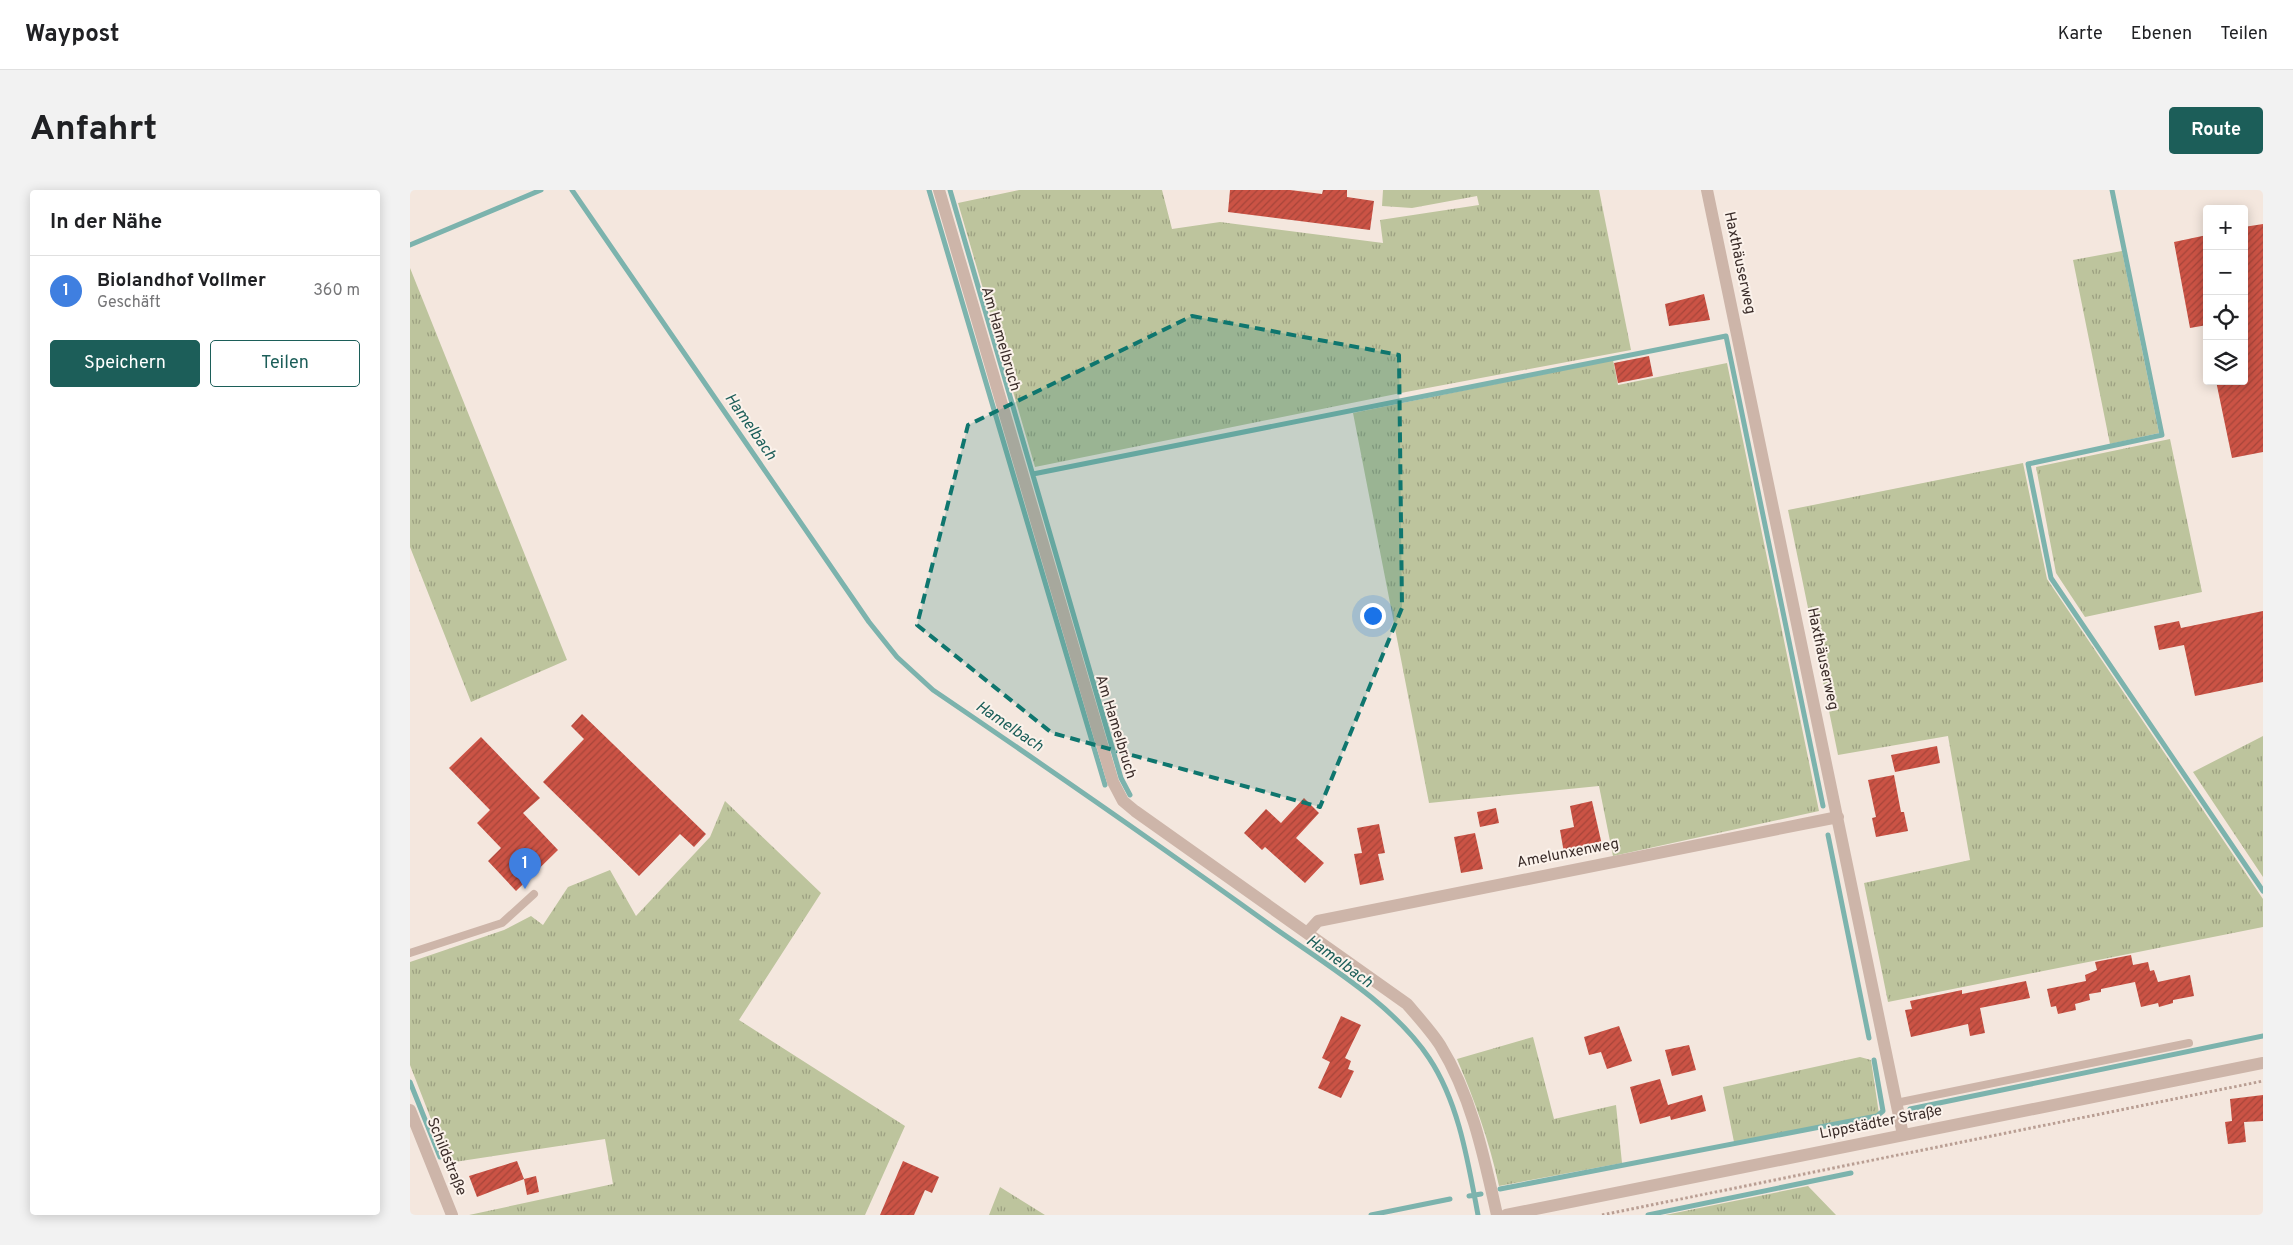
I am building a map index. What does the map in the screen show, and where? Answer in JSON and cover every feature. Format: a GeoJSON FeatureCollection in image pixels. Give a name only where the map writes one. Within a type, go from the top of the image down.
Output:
{"type":"FeatureCollection","features":[{"type":"Feature","properties":{"kind":"street","name":"Am Hamelbruch"},"geometry":{"type":"LineString","coordinates":[[939,190],[1112,782],[1123,801],[1135,811],[1407,1004],[1440,1044],[1470,1107],[1482,1147],[1497,1215]]}},
{"type":"Feature","properties":{"kind":"street","name":"Haxthäuserweg"},"geometry":{"type":"LineString","coordinates":[[1707,190],[1903,1135]]}},
{"type":"Feature","properties":{"kind":"street","name":"Amelunxenweg"},"geometry":{"type":"LineString","coordinates":[[1308,932],[1318,921],[1838,817]]}},
{"type":"Feature","properties":{"kind":"street","name":"Lippstädter Straße"},"geometry":{"type":"LineString","coordinates":[[1506,1215],[2263,1063]]}},
{"type":"Feature","properties":{"kind":"street","name":"Schildstraße"},"geometry":{"type":"LineString","coordinates":[[410,1110],[452,1215]]}},
{"type":"Feature","properties":{"kind":"lane"},"geometry":{"type":"LineString","coordinates":[[410,953],[502,923],[534,894]]}},
{"type":"Feature","properties":{"kind":"lane"},"geometry":{"type":"LineString","coordinates":[[1896,1103],[2190,1043]]}},
{"type":"Feature","properties":{"kind":"path"},"geometry":{"type":"LineString","coordinates":[[1602,1215],[2263,1081]]}},
{"type":"Feature","properties":{"kind":"highlighted area"},"geometry":{"type":"Polygon","coordinates":[[[1192,316],[1399,355],[1402,608],[1320,807],[1052,733],[917,625],[968,425],[1192,316]]]}},
{"type":"Feature","properties":{"kind":"green space"},"geometry":{"type":"Polygon","coordinates":[[[1019,190],[1162,190],[1172,229],[1220,222],[1383,243],[1380,220],[1479,205],[1477,196],[1412,208],[1382,206],[1383,190],[1599,190],[1631,350],[1406,392],[1035,467],[958,203],[1019,190]]]}},
{"type":"Feature","properties":{"kind":"green space"},"geometry":{"type":"Polygon","coordinates":[[[2122,251],[2159,433],[2110,444],[2073,260],[2122,251]]]}},
{"type":"Feature","properties":{"kind":"green space"},"geometry":{"type":"Polygon","coordinates":[[[410,268],[567,660],[471,702],[410,547],[410,268]]]}},
{"type":"Feature","properties":{"kind":"green space"},"geometry":{"type":"Polygon","coordinates":[[[1613,360],[1618,385],[1727,363],[1819,811],[1613,856],[1599,786],[1429,803],[1353,413],[1613,360]]]}},
{"type":"Feature","properties":{"kind":"green space"},"geometry":{"type":"Polygon","coordinates":[[[2170,439],[2202,592],[2085,617],[2056,573],[2036,467],[2170,439]]]}},
{"type":"Feature","properties":{"kind":"green space"},"geometry":{"type":"Polygon","coordinates":[[[2023,463],[2047,579],[2263,899],[2263,927],[1888,1002],[1864,883],[1970,860],[1948,736],[1838,755],[1788,510],[2023,463]]]}},
{"type":"Feature","properties":{"kind":"green space"},"geometry":{"type":"Polygon","coordinates":[[[2263,736],[2263,877],[2193,772],[2263,736]]]}},
{"type":"Feature","properties":{"kind":"green space"},"geometry":{"type":"Polygon","coordinates":[[[725,801],[821,893],[739,1020],[905,1126],[865,1215],[469,1215],[613,1184],[605,1139],[448,1163],[410,1065],[410,962],[504,930],[531,916],[543,925],[568,887],[610,870],[636,916],[710,837],[725,801]]]}},
{"type":"Feature","properties":{"kind":"green space"},"geometry":{"type":"Polygon","coordinates":[[[1533,1037],[1554,1119],[1616,1105],[1622,1163],[1499,1186],[1481,1121],[1457,1059],[1533,1037]]]}},
{"type":"Feature","properties":{"kind":"green space"},"geometry":{"type":"Polygon","coordinates":[[[1860,1057],[1871,1060],[1879,1114],[1734,1142],[1723,1087],[1860,1057]]]}},
{"type":"Feature","properties":{"kind":"green space"},"geometry":{"type":"Polygon","coordinates":[[[1808,1186],[1836,1215],[1665,1215],[1808,1186]]]}},
{"type":"Feature","properties":{"kind":"green space"},"geometry":{"type":"Polygon","coordinates":[[[1000,1187],[1045,1215],[989,1215],[1000,1187]]]}},
{"type":"Feature","properties":{"kind":"building"},"geometry":{"type":"Polygon","coordinates":[[[1230,190],[1290,190],[1322,194],[1323,190],[1347,190],[1347,197],[1374,201],[1370,230],[1228,212],[1230,190]]]}},
{"type":"Feature","properties":{"kind":"building"},"geometry":{"type":"Polygon","coordinates":[[[2263,224],[2263,452],[2232,458],[2217,385],[2248,385],[2248,226],[2263,224]]]}},
{"type":"Feature","properties":{"kind":"building"},"geometry":{"type":"Polygon","coordinates":[[[2203,236],[2203,326],[2190,328],[2174,242],[2203,236]]]}},
{"type":"Feature","properties":{"kind":"building"},"geometry":{"type":"Polygon","coordinates":[[[1704,294],[1710,320],[1669,326],[1665,304],[1704,294]]]}},
{"type":"Feature","properties":{"kind":"building"},"geometry":{"type":"Polygon","coordinates":[[[1649,356],[1653,376],[1618,383],[1614,363],[1649,356]]]}},
{"type":"Feature","properties":{"kind":"building"},"geometry":{"type":"Polygon","coordinates":[[[2263,611],[2263,682],[2195,696],[2184,645],[2159,650],[2154,626],[2179,621],[2181,628],[2263,611]]]}},
{"type":"Feature","properties":{"kind":"building"},"geometry":{"type":"Polygon","coordinates":[[[582,714],[706,834],[694,847],[680,834],[639,876],[543,782],[584,739],[571,726],[582,714]]]}},
{"type":"Feature","properties":{"kind":"building"},"geometry":{"type":"Polygon","coordinates":[[[481,737],[540,798],[523,813],[558,850],[516,891],[488,861],[501,848],[477,823],[490,810],[449,768],[481,737]]]}},
{"type":"Feature","properties":{"kind":"building"},"geometry":{"type":"Polygon","coordinates":[[[1937,746],[1940,763],[1895,772],[1891,755],[1937,746]]]}},
{"type":"Feature","properties":{"kind":"building"},"geometry":{"type":"Polygon","coordinates":[[[1894,775],[1901,812],[1904,812],[1908,831],[1876,837],[1872,818],[1876,817],[1868,780],[1894,775]]]}},
{"type":"Feature","properties":{"kind":"building"},"geometry":{"type":"Polygon","coordinates":[[[1304,798],[1319,813],[1296,838],[1324,863],[1305,883],[1265,847],[1262,850],[1244,833],[1266,809],[1281,823],[1304,798]]]}},
{"type":"Feature","properties":{"kind":"building"},"geometry":{"type":"Polygon","coordinates":[[[1592,801],[1602,845],[1564,853],[1560,830],[1574,827],[1570,806],[1592,801]]]}},
{"type":"Feature","properties":{"kind":"building"},"geometry":{"type":"Polygon","coordinates":[[[1496,808],[1499,823],[1480,827],[1477,812],[1496,808]]]}},
{"type":"Feature","properties":{"kind":"building"},"geometry":{"type":"Polygon","coordinates":[[[1379,824],[1385,853],[1378,854],[1384,880],[1360,885],[1354,854],[1362,853],[1357,828],[1379,824]]]}},
{"type":"Feature","properties":{"kind":"building"},"geometry":{"type":"Polygon","coordinates":[[[1475,833],[1483,869],[1461,873],[1454,837],[1475,833]]]}},
{"type":"Feature","properties":{"kind":"building"},"geometry":{"type":"Polygon","coordinates":[[[2131,955],[2133,965],[2148,962],[2150,971],[2154,970],[2158,982],[2190,975],[2194,996],[2173,1000],[2173,1003],[2159,1007],[2158,1003],[2141,1007],[2135,982],[2101,989],[2101,992],[2089,994],[2090,1000],[2075,1004],[2076,1010],[2058,1014],[2056,1006],[2051,1007],[2047,989],[2086,981],[2085,975],[2097,970],[2095,962],[2131,955]]]}},
{"type":"Feature","properties":{"kind":"building"},"geometry":{"type":"Polygon","coordinates":[[[2026,981],[2030,998],[1980,1008],[1985,1033],[1970,1036],[1968,1024],[1911,1037],[1905,1010],[1912,1009],[1910,1001],[1962,990],[1962,994],[2026,981]]]}},
{"type":"Feature","properties":{"kind":"building"},"geometry":{"type":"Polygon","coordinates":[[[1341,1016],[1361,1025],[1345,1058],[1351,1061],[1348,1069],[1354,1071],[1341,1098],[1318,1088],[1330,1062],[1322,1058],[1341,1016]]]}},
{"type":"Feature","properties":{"kind":"building"},"geometry":{"type":"Polygon","coordinates":[[[1619,1026],[1632,1061],[1607,1069],[1601,1052],[1589,1055],[1584,1037],[1619,1026]]]}},
{"type":"Feature","properties":{"kind":"building"},"geometry":{"type":"Polygon","coordinates":[[[1689,1045],[1696,1070],[1672,1076],[1665,1050],[1689,1045]]]}},
{"type":"Feature","properties":{"kind":"building"},"geometry":{"type":"Polygon","coordinates":[[[1660,1079],[1668,1105],[1702,1095],[1706,1111],[1671,1120],[1670,1116],[1640,1124],[1630,1087],[1660,1079]]]}},
{"type":"Feature","properties":{"kind":"building"},"geometry":{"type":"Polygon","coordinates":[[[2263,1095],[2263,1121],[2244,1122],[2246,1142],[2228,1144],[2225,1122],[2232,1121],[2230,1099],[2263,1095]]]}},
{"type":"Feature","properties":{"kind":"building"},"geometry":{"type":"Polygon","coordinates":[[[517,1161],[524,1179],[477,1197],[469,1176],[517,1161]]]}},
{"type":"Feature","properties":{"kind":"building"},"geometry":{"type":"Polygon","coordinates":[[[903,1161],[939,1177],[932,1193],[925,1190],[914,1215],[880,1215],[903,1161]]]}},
{"type":"Feature","properties":{"kind":"building"},"geometry":{"type":"Polygon","coordinates":[[[536,1176],[539,1192],[527,1195],[524,1179],[536,1176]]]}},
{"type":"Feature","properties":{"kind":"waterway"},"geometry":{"type":"LineString","coordinates":[[410,245],[541,190]]}},
{"type":"Feature","properties":{"kind":"waterway","name":"Hamelbach"},"geometry":{"type":"LineString","coordinates":[[572,190],[869,622],[897,657],[933,690],[1332,967],[1396,1019],[1414,1038],[1439,1075],[1455,1113],[1466,1154],[1478,1215]]}},
{"type":"Feature","properties":{"kind":"waterway"},"geometry":{"type":"LineString","coordinates":[[929,190],[1105,785]]}},
{"type":"Feature","properties":{"kind":"waterway"},"geometry":{"type":"LineString","coordinates":[[950,190],[1121,778],[1130,795]]}},
{"type":"Feature","properties":{"kind":"waterway"},"geometry":{"type":"LineString","coordinates":[[2112,190],[2162,435],[2028,464],[2051,578],[2263,891]]}},
{"type":"Feature","properties":{"kind":"waterway"},"geometry":{"type":"LineString","coordinates":[[1033,474],[1726,336],[1823,806]]}},
{"type":"Feature","properties":{"kind":"waterway"},"geometry":{"type":"LineString","coordinates":[[1828,835],[1869,1038]]}},
{"type":"Feature","properties":{"kind":"waterway"},"geometry":{"type":"LineString","coordinates":[[1910,1109],[2263,1036]]}},
{"type":"Feature","properties":{"kind":"waterway"},"geometry":{"type":"LineString","coordinates":[[1500,1189],[1877,1116],[1883,1111],[1874,1060]]}},
{"type":"Feature","properties":{"kind":"waterway"},"geometry":{"type":"LineString","coordinates":[[410,1082],[440,1157]]}},
{"type":"Feature","properties":{"kind":"waterway"},"geometry":{"type":"LineString","coordinates":[[1648,1215],[1851,1173]]}},
{"type":"Feature","properties":{"kind":"waterway","name":"Hamelbach"},"geometry":{"type":"LineString","coordinates":[[1469,1196],[1481,1194]]}},
{"type":"Feature","properties":{"kind":"waterway"},"geometry":{"type":"LineString","coordinates":[[1371,1215],[1450,1199]]}},
{"type":"Feature","properties":{"kind":"place","name":"Biolandhof Vollmer"},"geometry":{"type":"Point","coordinates":[525,889]}}]}
